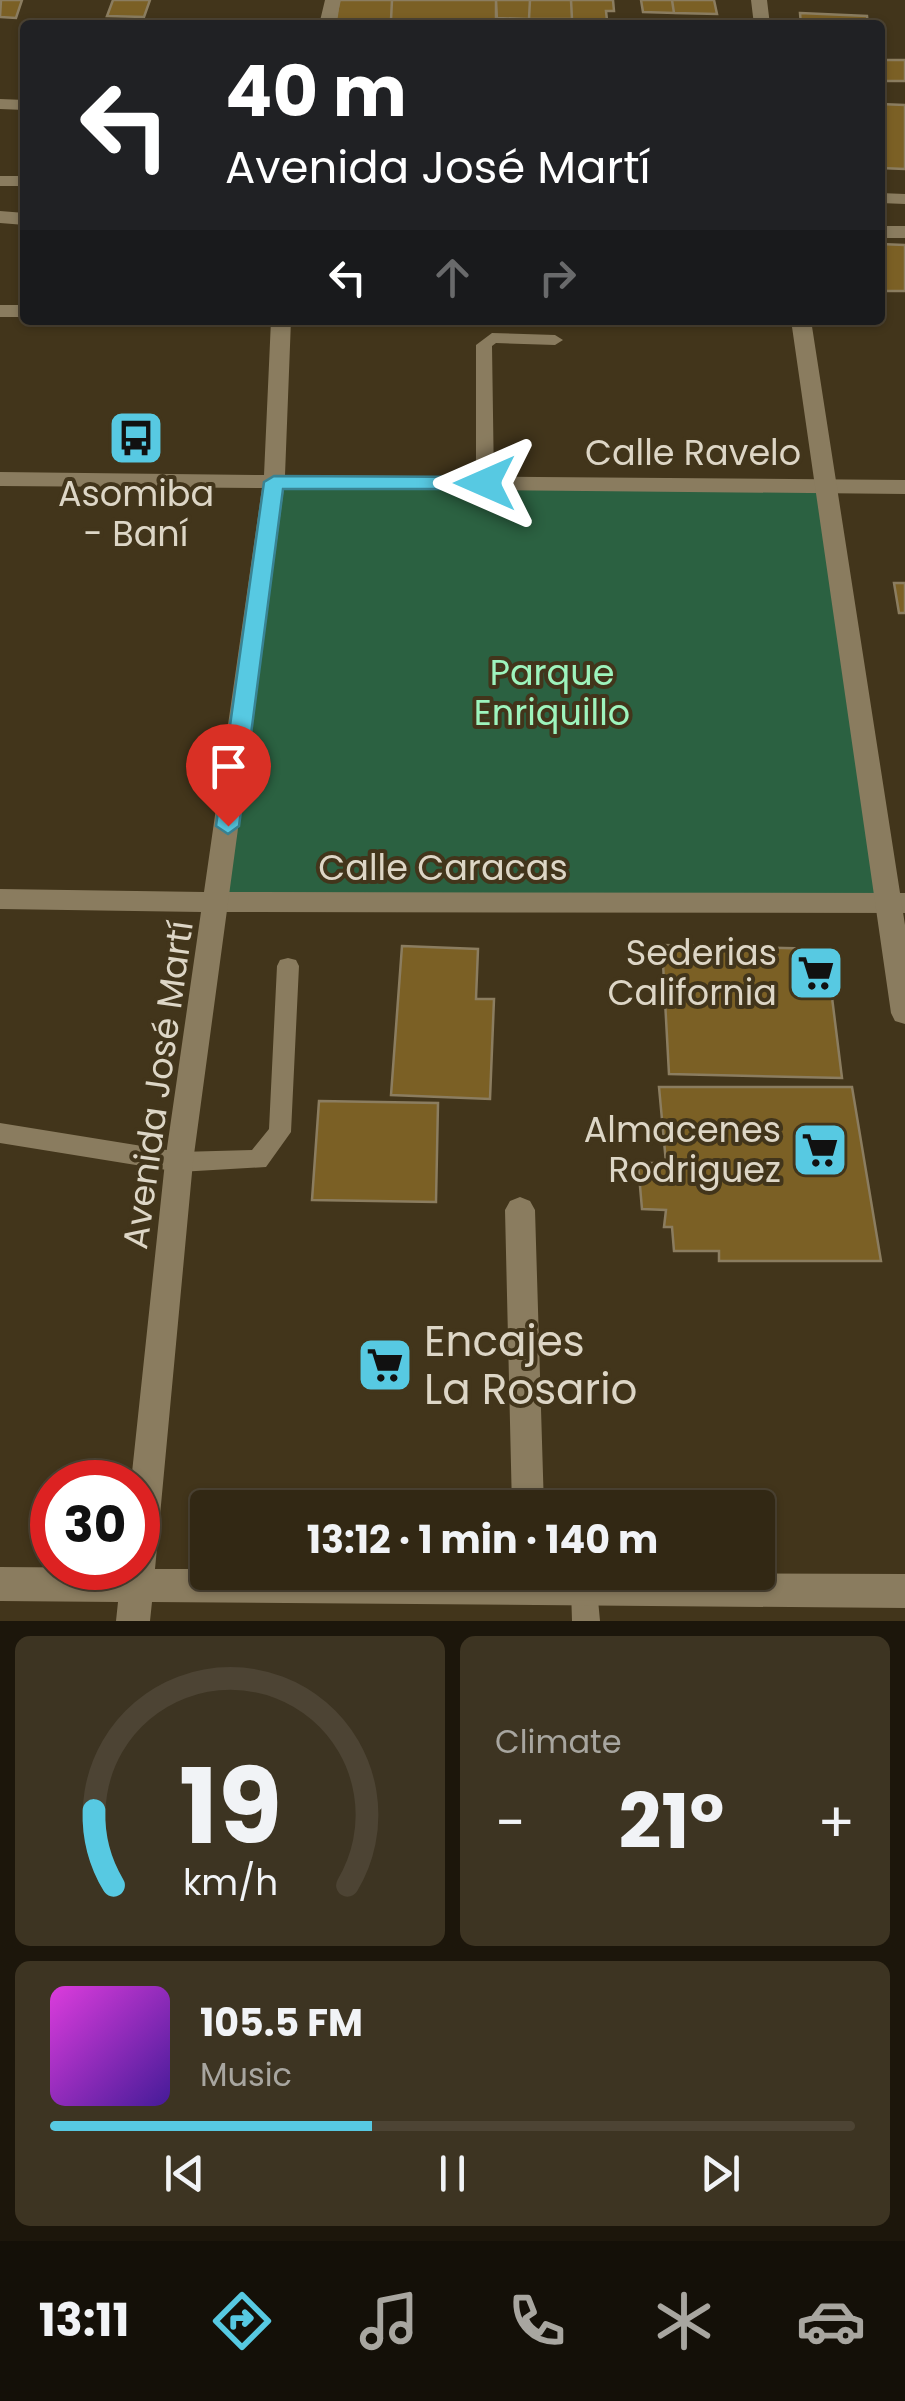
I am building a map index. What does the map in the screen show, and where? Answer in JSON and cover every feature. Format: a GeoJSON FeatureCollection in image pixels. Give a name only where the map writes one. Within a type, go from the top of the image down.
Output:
{"type":"FeatureCollection","features":[{"type":"Feature","properties":{"kind":"street","name":"Avenida José Martí"},"geometry":{"type":"LineString","coordinates":[[150,1460],[179,1162],[274,482],[281,325]]}},
{"type":"Feature","properties":{"kind":"street"},"geometry":{"type":"LineString","coordinates":[[802,325],[824,486],[895,903],[905,1013]]}},
{"type":"Feature","properties":{"kind":"street","name":"Calle Ravelo"},"geometry":{"type":"LineString","coordinates":[[0,479],[905,488]]}},
{"type":"Feature","properties":{"kind":"street","name":"Calle Caracas"},"geometry":{"type":"LineString","coordinates":[[0,899],[895,903]]}},
{"type":"Feature","properties":{"kind":"street"},"geometry":{"type":"LineString","coordinates":[[520,1210],[528,1490]]}},
{"type":"Feature","properties":{"kind":"street"},"geometry":{"type":"LineString","coordinates":[[0,1584],[30,1584]]}},
{"type":"Feature","properties":{"kind":"street"},"geometry":{"type":"LineString","coordinates":[[160,1586],[190,1585]]}},
{"type":"Feature","properties":{"kind":"street","name":"Avenida José Martí"},"geometry":{"type":"LineString","coordinates":[[133,1621],[137,1590]]}},
{"type":"Feature","properties":{"kind":"street"},"geometry":{"type":"LineString","coordinates":[[552,1590],[585,1605],[905,1591]]}},
{"type":"Feature","properties":{"kind":"lane"},"geometry":{"type":"LineString","coordinates":[[485,483],[484,346],[492,338],[555,340]]}},
{"type":"Feature","properties":{"kind":"lane"},"geometry":{"type":"LineString","coordinates":[[0,1133],[179,1162],[258,1160],[280,1132],[288,966]]}},
{"type":"Feature","properties":{"kind":"green space","name":"Parque Enriquillo"},"geometry":{"type":"Polygon","coordinates":[[[274,482],[823,486],[886,903],[218,902],[274,482]]]}},
{"type":"Feature","properties":{"kind":"building"},"geometry":{"type":"Polygon","coordinates":[[[1,0],[22,0],[16,18],[0,17],[1,0]]]}},
{"type":"Feature","properties":{"kind":"building"},"geometry":{"type":"Polygon","coordinates":[[[113,0],[150,0],[144,17],[107,16],[113,0]]]}},
{"type":"Feature","properties":{"kind":"building"},"geometry":{"type":"Polygon","coordinates":[[[339,0],[392,0],[391,20],[336,20],[339,0]]]}},
{"type":"Feature","properties":{"kind":"building"},"geometry":{"type":"Polygon","coordinates":[[[392,0],[496,0],[497,20],[391,20],[392,0]]]}},
{"type":"Feature","properties":{"kind":"building"},"geometry":{"type":"Polygon","coordinates":[[[496,0],[530,0],[529,19],[496,18],[496,0]]]}},
{"type":"Feature","properties":{"kind":"building"},"geometry":{"type":"Polygon","coordinates":[[[530,0],[571,0],[572,19],[529,19],[530,0]]]}},
{"type":"Feature","properties":{"kind":"building"},"geometry":{"type":"Polygon","coordinates":[[[571,0],[613,0],[614,11],[606,11],[607,20],[572,19],[571,0]]]}},
{"type":"Feature","properties":{"kind":"building"},"geometry":{"type":"Polygon","coordinates":[[[641,0],[672,0],[674,13],[643,12],[641,0]]]}},
{"type":"Feature","properties":{"kind":"building"},"geometry":{"type":"Polygon","coordinates":[[[672,0],[714,0],[717,14],[674,13],[672,0]]]}},
{"type":"Feature","properties":{"kind":"building"},"geometry":{"type":"Polygon","coordinates":[[[800,13],[867,16],[867,20],[801,20],[800,13]]]}},
{"type":"Feature","properties":{"kind":"building"},"geometry":{"type":"Polygon","coordinates":[[[885,60],[905,60],[905,81],[885,81],[885,60]]]}},
{"type":"Feature","properties":{"kind":"building"},"geometry":{"type":"Polygon","coordinates":[[[885,104],[905,105],[905,169],[885,168],[885,104]]]}},
{"type":"Feature","properties":{"kind":"building"},"geometry":{"type":"Polygon","coordinates":[[[885,244],[905,245],[905,291],[885,291],[885,244]]]}},
{"type":"Feature","properties":{"kind":"building"},"geometry":{"type":"Polygon","coordinates":[[[894,583],[905,583],[905,613],[899,613],[894,583]]]}},
{"type":"Feature","properties":{"kind":"building"},"geometry":{"type":"Polygon","coordinates":[[[662,945],[826,949],[842,1078],[669,1074],[662,945]]]}},
{"type":"Feature","properties":{"kind":"building"},"geometry":{"type":"Polygon","coordinates":[[[402,946],[478,949],[476,999],[494,999],[490,1099],[391,1095],[402,946]]]}},
{"type":"Feature","properties":{"kind":"building"},"geometry":{"type":"Polygon","coordinates":[[[659,1087],[852,1087],[881,1261],[719,1261],[719,1251],[674,1251],[672,1227],[664,1227],[666,1210],[642,1209],[638,1163],[666,1163],[659,1087]]]}},
{"type":"Feature","properties":{"kind":"building"},"geometry":{"type":"Polygon","coordinates":[[[319,1101],[438,1103],[436,1202],[312,1200],[319,1101]]]}},
{"type":"Feature","properties":{"kind":"place","name":"Asomiba - Baní"},"geometry":{"type":"Point","coordinates":[136,438]}},
{"type":"Feature","properties":{"kind":"place","name":"Sederias California"},"geometry":{"type":"Point","coordinates":[816,973]}},
{"type":"Feature","properties":{"kind":"place","name":"Almacenes Rodriguez"},"geometry":{"type":"Point","coordinates":[820,1150]}},
{"type":"Feature","properties":{"kind":"place","name":"Encajes La Rosario"},"geometry":{"type":"Point","coordinates":[385,1365]}},
{"type":"Feature","properties":{"kind":"route"},"geometry":{"type":"LineString","coordinates":[[228,826],[274,482],[485,483]]}}]}
